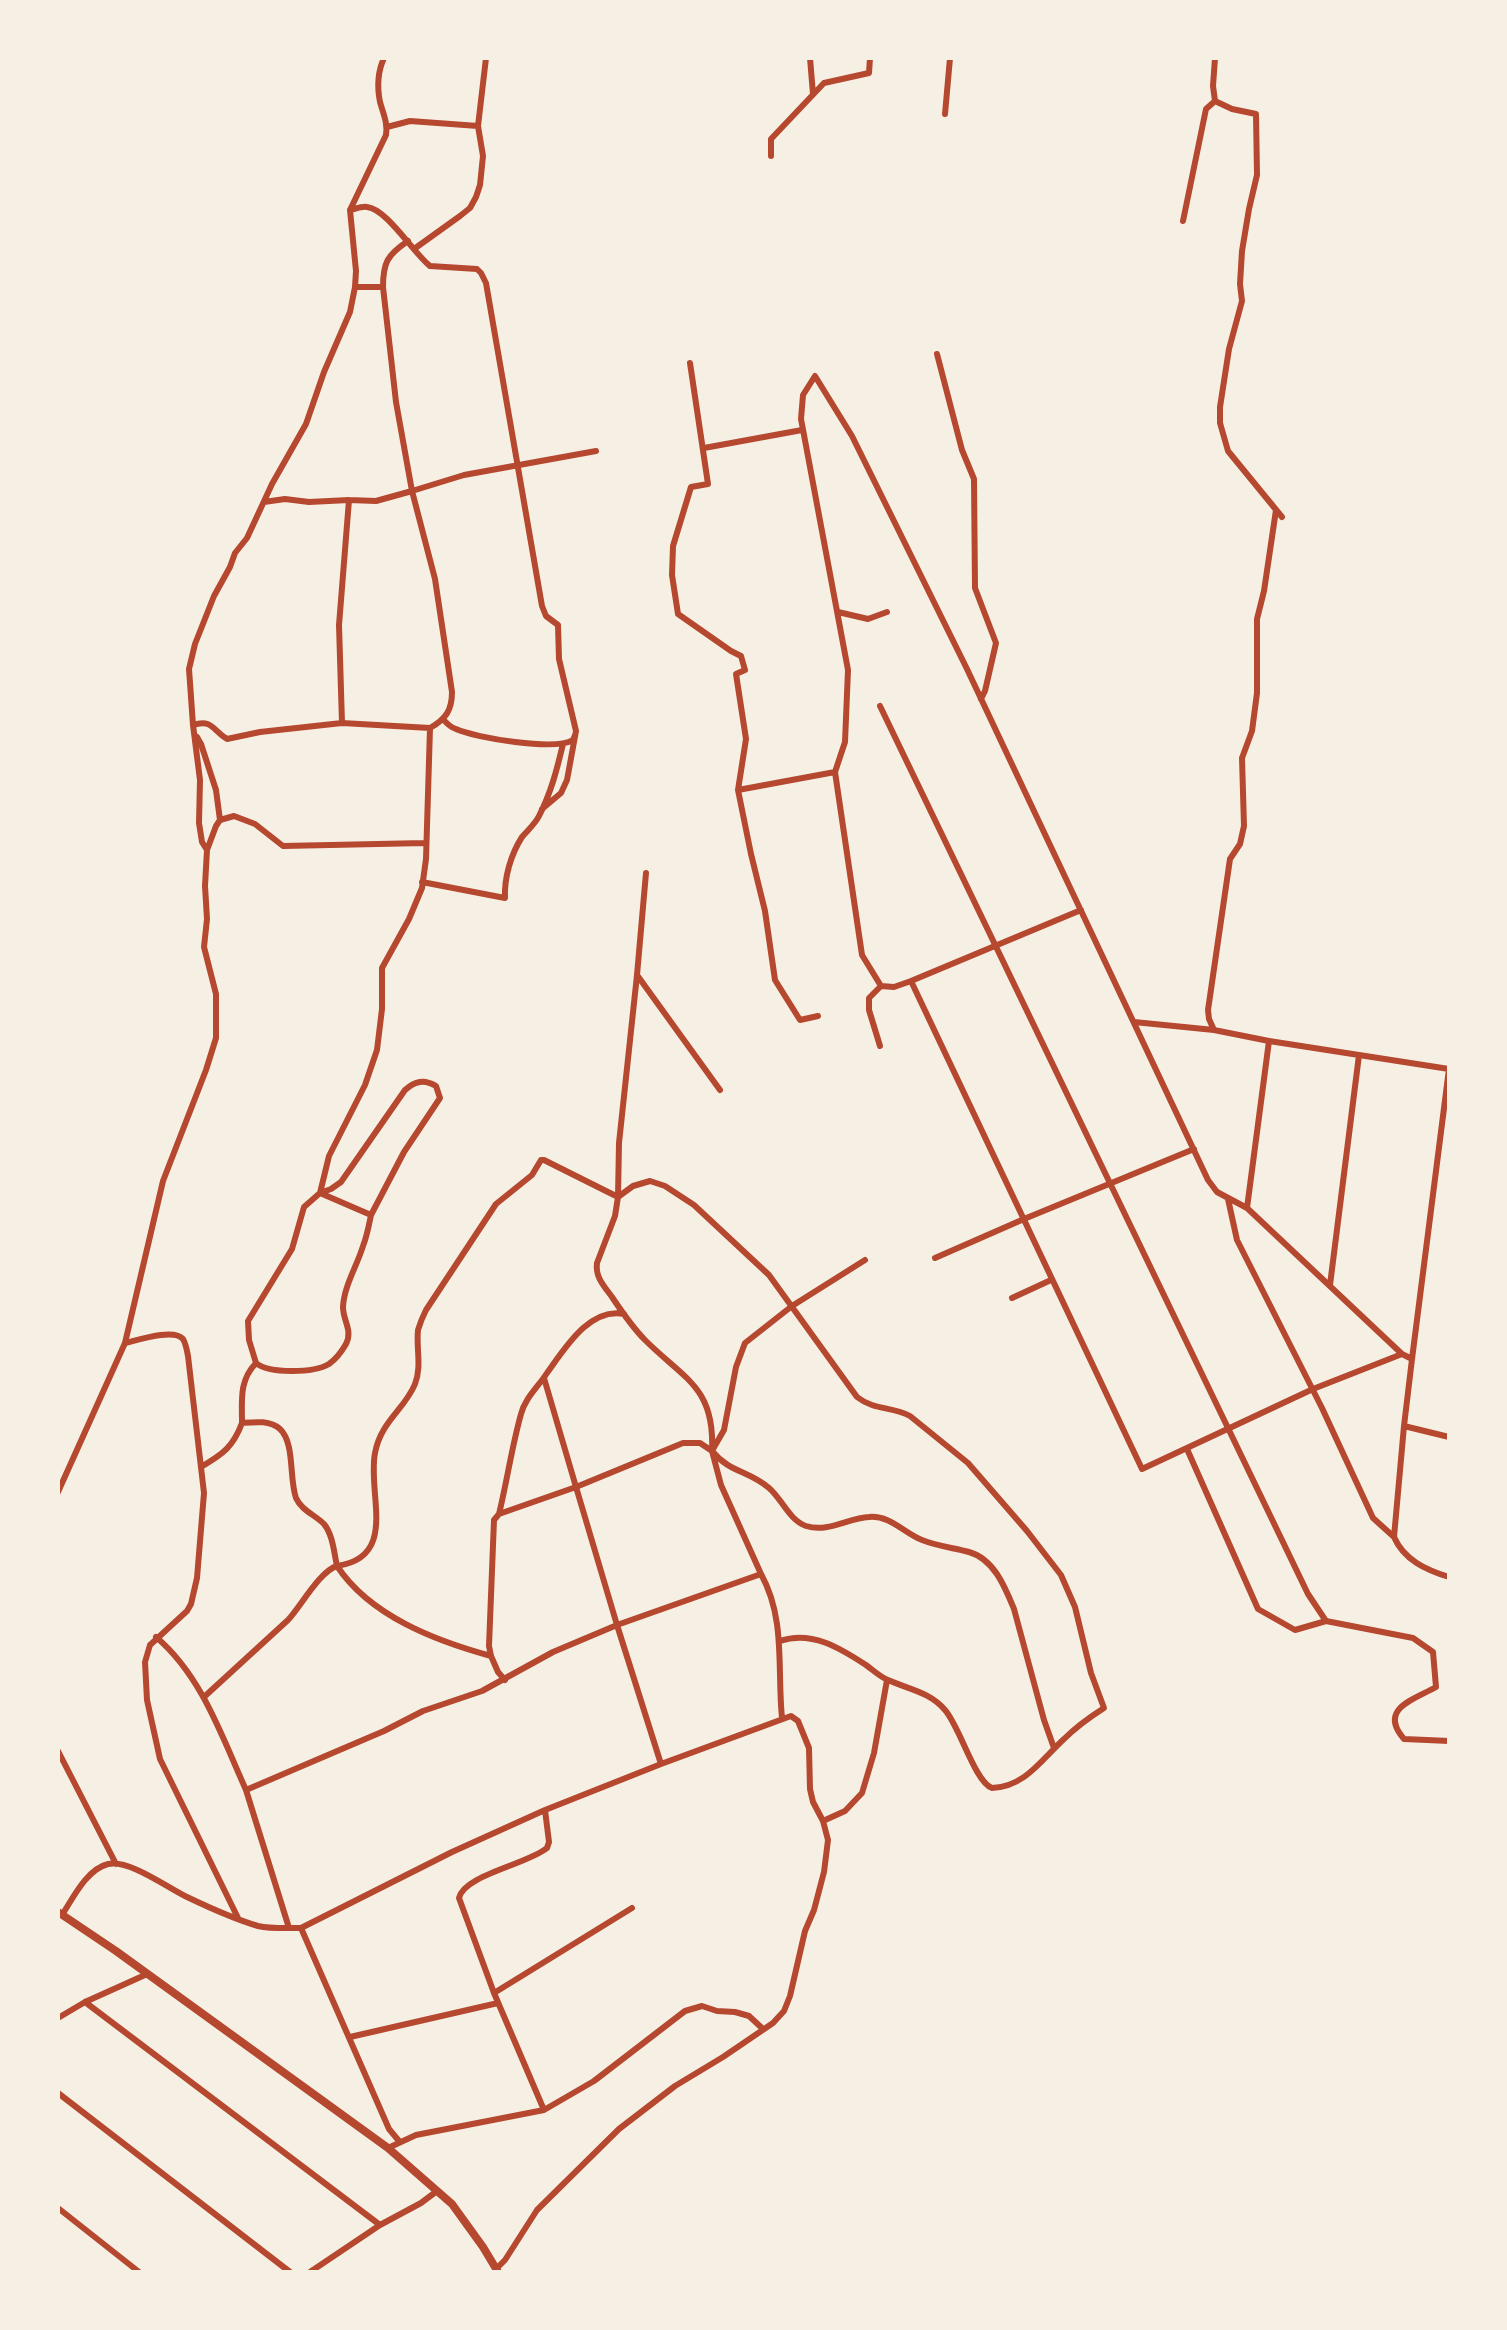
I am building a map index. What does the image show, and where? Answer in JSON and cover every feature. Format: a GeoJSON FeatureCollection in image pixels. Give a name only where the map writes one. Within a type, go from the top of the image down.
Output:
{"type":"FeatureCollection","features":[{"type":"Feature","properties":{"kind":"street"},"geometry":{"type":"LineString","coordinates":[[206,850],[199,823],[200,780],[189,669],[195,644],[214,596],[306,424],[324,372],[350,312],[356,271],[350,211],[386,135],[387,127],[379,98],[379,73],[384,58]]}},
{"type":"Feature","properties":{"kind":"street"},"geometry":{"type":"LineString","coordinates":[[414,249],[470,208],[476,197],[484,156],[478,126],[486,58]]}},
{"type":"Feature","properties":{"kind":"street"},"geometry":{"type":"LineString","coordinates":[[810,58],[813,94]]}},
{"type":"Feature","properties":{"kind":"street"},"geometry":{"type":"LineString","coordinates":[[771,156],[771,139],[824,83],[869,73],[870,58]]}},
{"type":"Feature","properties":{"kind":"street"},"geometry":{"type":"LineString","coordinates":[[945,114],[950,58]]}},
{"type":"Feature","properties":{"kind":"street"},"geometry":{"type":"LineString","coordinates":[[1215,58],[1215,101]]}},
{"type":"Feature","properties":{"kind":"street"},"geometry":{"type":"LineString","coordinates":[[1183,221],[1206,110],[1215,101]]}},
{"type":"Feature","properties":{"kind":"street"},"geometry":{"type":"LineString","coordinates":[[1215,101],[1232,109],[1256,114],[1257,175],[1248,209],[1242,251],[1242,301],[1229,349],[1220,423],[1228,451],[1282,517]]}},
{"type":"Feature","properties":{"kind":"street"},"geometry":{"type":"LineString","coordinates":[[387,127],[410,121],[478,126]]}},
{"type":"Feature","properties":{"kind":"street"},"geometry":{"type":"LineString","coordinates":[[350,211],[366,206],[373,209],[408,241],[430,266],[477,269],[484,277],[542,606],[546,616],[555,622],[559,629],[559,659],[576,731],[567,780],[561,793],[542,810]]}},
{"type":"Feature","properties":{"kind":"street"},"geometry":{"type":"LineString","coordinates":[[193,725],[208,723],[228,739],[260,732],[342,723],[430,728],[450,710],[452,692],[435,579],[412,491],[396,402],[383,287],[386,262],[397,248],[408,241]]}},
{"type":"Feature","properties":{"kind":"street"},"geometry":{"type":"LineString","coordinates":[[355,287],[383,287]]}},
{"type":"Feature","properties":{"kind":"street"},"geometry":{"type":"LineString","coordinates":[[937,354],[962,450],[974,479],[975,588],[996,643],[981,699]]}},
{"type":"Feature","properties":{"kind":"street"},"geometry":{"type":"LineString","coordinates":[[690,363],[708,484],[691,487],[673,546],[672,575],[678,614],[731,652],[741,656],[745,670],[736,674],[746,738],[738,790],[765,911],[775,980],[800,1020],[818,1016]]}},
{"type":"Feature","properties":{"kind":"street"},"geometry":{"type":"LineString","coordinates":[[881,986],[862,955],[835,772],[845,742],[848,670],[800,419],[803,395],[815,376],[852,436],[981,699],[1208,1180],[1217,1192],[1247,1208],[1402,1354],[1412,1359]]}},
{"type":"Feature","properties":{"kind":"street"},"geometry":{"type":"LineString","coordinates":[[704,448],[803,430]]}},
{"type":"Feature","properties":{"kind":"street"},"geometry":{"type":"LineString","coordinates":[[264,502],[285,499],[309,502],[376,501],[464,475],[596,451]]}},
{"type":"Feature","properties":{"kind":"street"},"geometry":{"type":"LineString","coordinates":[[342,723],[339,625],[349,500]]}},
{"type":"Feature","properties":{"kind":"street"},"geometry":{"type":"LineString","coordinates":[[1214,1030],[1208,1010],[1230,859],[1240,844],[1244,826],[1242,758],[1254,719],[1257,694],[1257,618],[1265,591],[1276,510]]}},
{"type":"Feature","properties":{"kind":"street"},"geometry":{"type":"LineString","coordinates":[[838,612],[868,619],[887,612]]}},
{"type":"Feature","properties":{"kind":"street"},"geometry":{"type":"LineString","coordinates":[[880,706],[1290,1558],[1308,1594],[1326,1621]]}},
{"type":"Feature","properties":{"kind":"street"},"geometry":{"type":"LineString","coordinates":[[443,719],[454,729],[537,744],[563,744],[573,740],[576,731]]}},
{"type":"Feature","properties":{"kind":"street"},"geometry":{"type":"LineString","coordinates":[[320,1193],[329,1156],[359,1097],[377,1050],[382,1009],[382,968],[412,912],[422,882],[425,867],[430,728]]}},
{"type":"Feature","properties":{"kind":"street"},"geometry":{"type":"LineString","coordinates":[[195,737],[199,740],[216,790],[220,820]]}},
{"type":"Feature","properties":{"kind":"street"},"geometry":{"type":"LineString","coordinates":[[422,882],[505,898],[504,884],[512,859],[519,843],[542,810],[555,779],[563,744]]}},
{"type":"Feature","properties":{"kind":"street"},"geometry":{"type":"LineString","coordinates":[[738,790],[835,772]]}},
{"type":"Feature","properties":{"kind":"street"},"geometry":{"type":"LineString","coordinates":[[58,1492],[125,1343],[163,1181],[216,1038],[216,995],[204,947],[207,919],[206,850],[216,826],[220,820],[234,816],[243,818],[255,824],[278,844],[290,847],[425,843]]}},
{"type":"Feature","properties":{"kind":"street"},"geometry":{"type":"LineString","coordinates":[[646,873],[619,1143],[618,1197],[615,1216],[596,1270],[624,1314],[644,1339],[702,1394],[711,1419],[712,1451],[720,1485],[773,1601],[780,1641],[779,1688],[782,1718]]}},
{"type":"Feature","properties":{"kind":"street"},"geometry":{"type":"LineString","coordinates":[[880,1046],[869,1010],[869,998],[881,986],[894,987],[911,981],[1081,911]]}},
{"type":"Feature","properties":{"kind":"street"},"geometry":{"type":"LineString","coordinates":[[637,975],[720,1090]]}},
{"type":"Feature","properties":{"kind":"street"},"geometry":{"type":"LineString","coordinates":[[911,981],[1142,1469],[1313,1388],[1402,1354]]}},
{"type":"Feature","properties":{"kind":"street"},"geometry":{"type":"LineString","coordinates":[[1134,1022],[1214,1030],[1449,1069],[1404,1426],[1394,1537]]}},
{"type":"Feature","properties":{"kind":"street"},"geometry":{"type":"LineString","coordinates":[[1247,1208],[1269,1041]]}},
{"type":"Feature","properties":{"kind":"street"},"geometry":{"type":"LineString","coordinates":[[1330,1285],[1359,1055]]}},
{"type":"Feature","properties":{"kind":"street"},"geometry":{"type":"LineString","coordinates":[[418,1082],[432,1083],[436,1086],[440,1098],[404,1152],[372,1215],[343,1304],[349,1332],[343,1349],[329,1364],[313,1369],[282,1371],[261,1367],[256,1363],[248,1340],[248,1321],[292,1249],[304,1208],[320,1193],[341,1182],[405,1090],[418,1082]]}},
{"type":"Feature","properties":{"kind":"street"},"geometry":{"type":"LineString","coordinates":[[935,1258],[1194,1149]]}},
{"type":"Feature","properties":{"kind":"street"},"geometry":{"type":"LineString","coordinates":[[204,1697],[294,1614],[324,1573],[359,1560],[372,1542],[377,1503],[373,1482],[375,1452],[384,1428],[415,1385],[420,1322],[496,1204],[532,1175],[538,1164],[544,1160],[618,1197]]}},
{"type":"Feature","properties":{"kind":"street"},"geometry":{"type":"LineString","coordinates":[[618,1197],[633,1186],[650,1181],[673,1191],[702,1213],[769,1275],[857,1397],[877,1408],[900,1410],[956,1451],[1001,1500],[1061,1576],[1075,1607],[1091,1673],[1104,1708],[1079,1725],[1019,1781],[999,1788],[986,1786],[947,1712],[924,1694],[907,1685],[887,1680],[848,1654],[812,1638],[799,1637],[780,1641]]}},
{"type":"Feature","properties":{"kind":"street"},"geometry":{"type":"LineString","coordinates":[[320,1193],[372,1215]]}},
{"type":"Feature","properties":{"kind":"street"},"geometry":{"type":"LineString","coordinates":[[1228,1199],[1237,1240],[1313,1388],[1373,1518],[1418,1565],[1449,1577]]}},
{"type":"Feature","properties":{"kind":"street"},"geometry":{"type":"LineString","coordinates":[[712,1451],[726,1423],[736,1367],[745,1343],[792,1306],[865,1260]]}},
{"type":"Feature","properties":{"kind":"street"},"geometry":{"type":"LineString","coordinates":[[1012,1298],[1051,1280]]}},
{"type":"Feature","properties":{"kind":"street"},"geometry":{"type":"LineString","coordinates":[[505,1680],[498,1672],[489,1646],[492,1534],[494,1520],[499,1514],[521,1413],[568,1341],[579,1331],[607,1315],[615,1312],[624,1314]]}},
{"type":"Feature","properties":{"kind":"street"},"geometry":{"type":"LineString","coordinates":[[125,1343],[169,1334],[176,1334],[184,1340],[194,1402],[203,1503],[194,1594],[191,1604],[180,1619],[149,1645],[145,1674],[152,1728],[160,1759],[238,1918]]}},
{"type":"Feature","properties":{"kind":"street"},"geometry":{"type":"LineString","coordinates":[[201,1467],[235,1442],[242,1423],[242,1386],[256,1363]]}},
{"type":"Feature","properties":{"kind":"street"},"geometry":{"type":"LineString","coordinates":[[544,1378],[661,1764]]}},
{"type":"Feature","properties":{"kind":"street"},"geometry":{"type":"LineString","coordinates":[[242,1423],[262,1422],[274,1425],[285,1435],[296,1497],[302,1507],[329,1532],[337,1566],[354,1589],[390,1616],[454,1645],[491,1656]]}},
{"type":"Feature","properties":{"kind":"street"},"geometry":{"type":"LineString","coordinates":[[1404,1426],[1449,1437]]}},
{"type":"Feature","properties":{"kind":"street"},"geometry":{"type":"LineString","coordinates":[[499,1514],[576,1487],[683,1443],[700,1443],[726,1466],[755,1477],[778,1496],[796,1520],[807,1526],[835,1526],[877,1517],[908,1531],[920,1540],[972,1553],[985,1560],[997,1574],[1014,1609],[1054,1748]]}},
{"type":"Feature","properties":{"kind":"street"},"geometry":{"type":"LineString","coordinates":[[1186,1449],[1258,1609],[1295,1630],[1326,1621],[1413,1637],[1433,1652],[1436,1687],[1399,1707],[1395,1716],[1395,1730],[1404,1740],[1449,1741]]}},
{"type":"Feature","properties":{"kind":"street"},"geometry":{"type":"LineString","coordinates":[[246,1790],[423,1712],[474,1695],[553,1652],[617,1625],[761,1574]]}},
{"type":"Feature","properties":{"kind":"street"},"geometry":{"type":"LineString","coordinates":[[156,1637],[180,1661],[204,1697],[246,1790],[289,1928]]}},
{"type":"Feature","properties":{"kind":"street"},"geometry":{"type":"LineString","coordinates":[[823,1821],[845,1811],[862,1793],[874,1753],[887,1680]]}},
{"type":"Feature","properties":{"kind":"street"},"geometry":{"type":"LineString","coordinates":[[791,1716],[798,1721],[809,1748],[813,1802],[823,1821],[828,1840],[824,1872],[814,1910],[805,1931],[790,1996],[779,2018],[675,2086],[619,2129],[537,2210],[497,2270],[452,2204],[388,2148],[145,1975],[116,1951],[60,1914],[95,1871],[105,1865],[116,1864],[133,1869],[187,1897],[260,1926],[301,1928],[452,1852],[545,1810],[661,1764],[782,1718],[791,1716]]}},
{"type":"Feature","properties":{"kind":"street"},"geometry":{"type":"LineString","coordinates":[[58,1751],[116,1864]]}},
{"type":"Feature","properties":{"kind":"street"},"geometry":{"type":"LineString","coordinates":[[544,2110],[460,1906],[460,1893],[470,1883],[526,1860],[547,1847],[549,1842],[545,1810]]}},
{"type":"Feature","properties":{"kind":"street"},"geometry":{"type":"LineString","coordinates":[[494,1993],[632,1908]]}},
{"type":"Feature","properties":{"kind":"street"},"geometry":{"type":"LineString","coordinates":[[301,1928],[389,2129],[399,2141]]}},
{"type":"Feature","properties":{"kind":"street"},"geometry":{"type":"LineString","coordinates":[[58,2018],[85,2002],[145,1975]]}},
{"type":"Feature","properties":{"kind":"street"},"geometry":{"type":"LineString","coordinates":[[85,2002],[380,2225]]}},
{"type":"Feature","properties":{"kind":"street"},"geometry":{"type":"LineString","coordinates":[[350,2037],[498,2003]]}},
{"type":"Feature","properties":{"kind":"street"},"geometry":{"type":"LineString","coordinates":[[388,2148],[416,2135],[544,2110],[594,2081],[685,2011],[702,2006],[717,2011],[735,2012],[749,2016],[763,2029]]}},
{"type":"Feature","properties":{"kind":"street"},"geometry":{"type":"LineString","coordinates":[[58,2093],[290,2272]]}},
{"type":"Feature","properties":{"kind":"street"},"geometry":{"type":"LineString","coordinates":[[310,2272],[437,2191]]}},
{"type":"Feature","properties":{"kind":"street"},"geometry":{"type":"LineString","coordinates":[[58,2208],[139,2272]]}}]}
